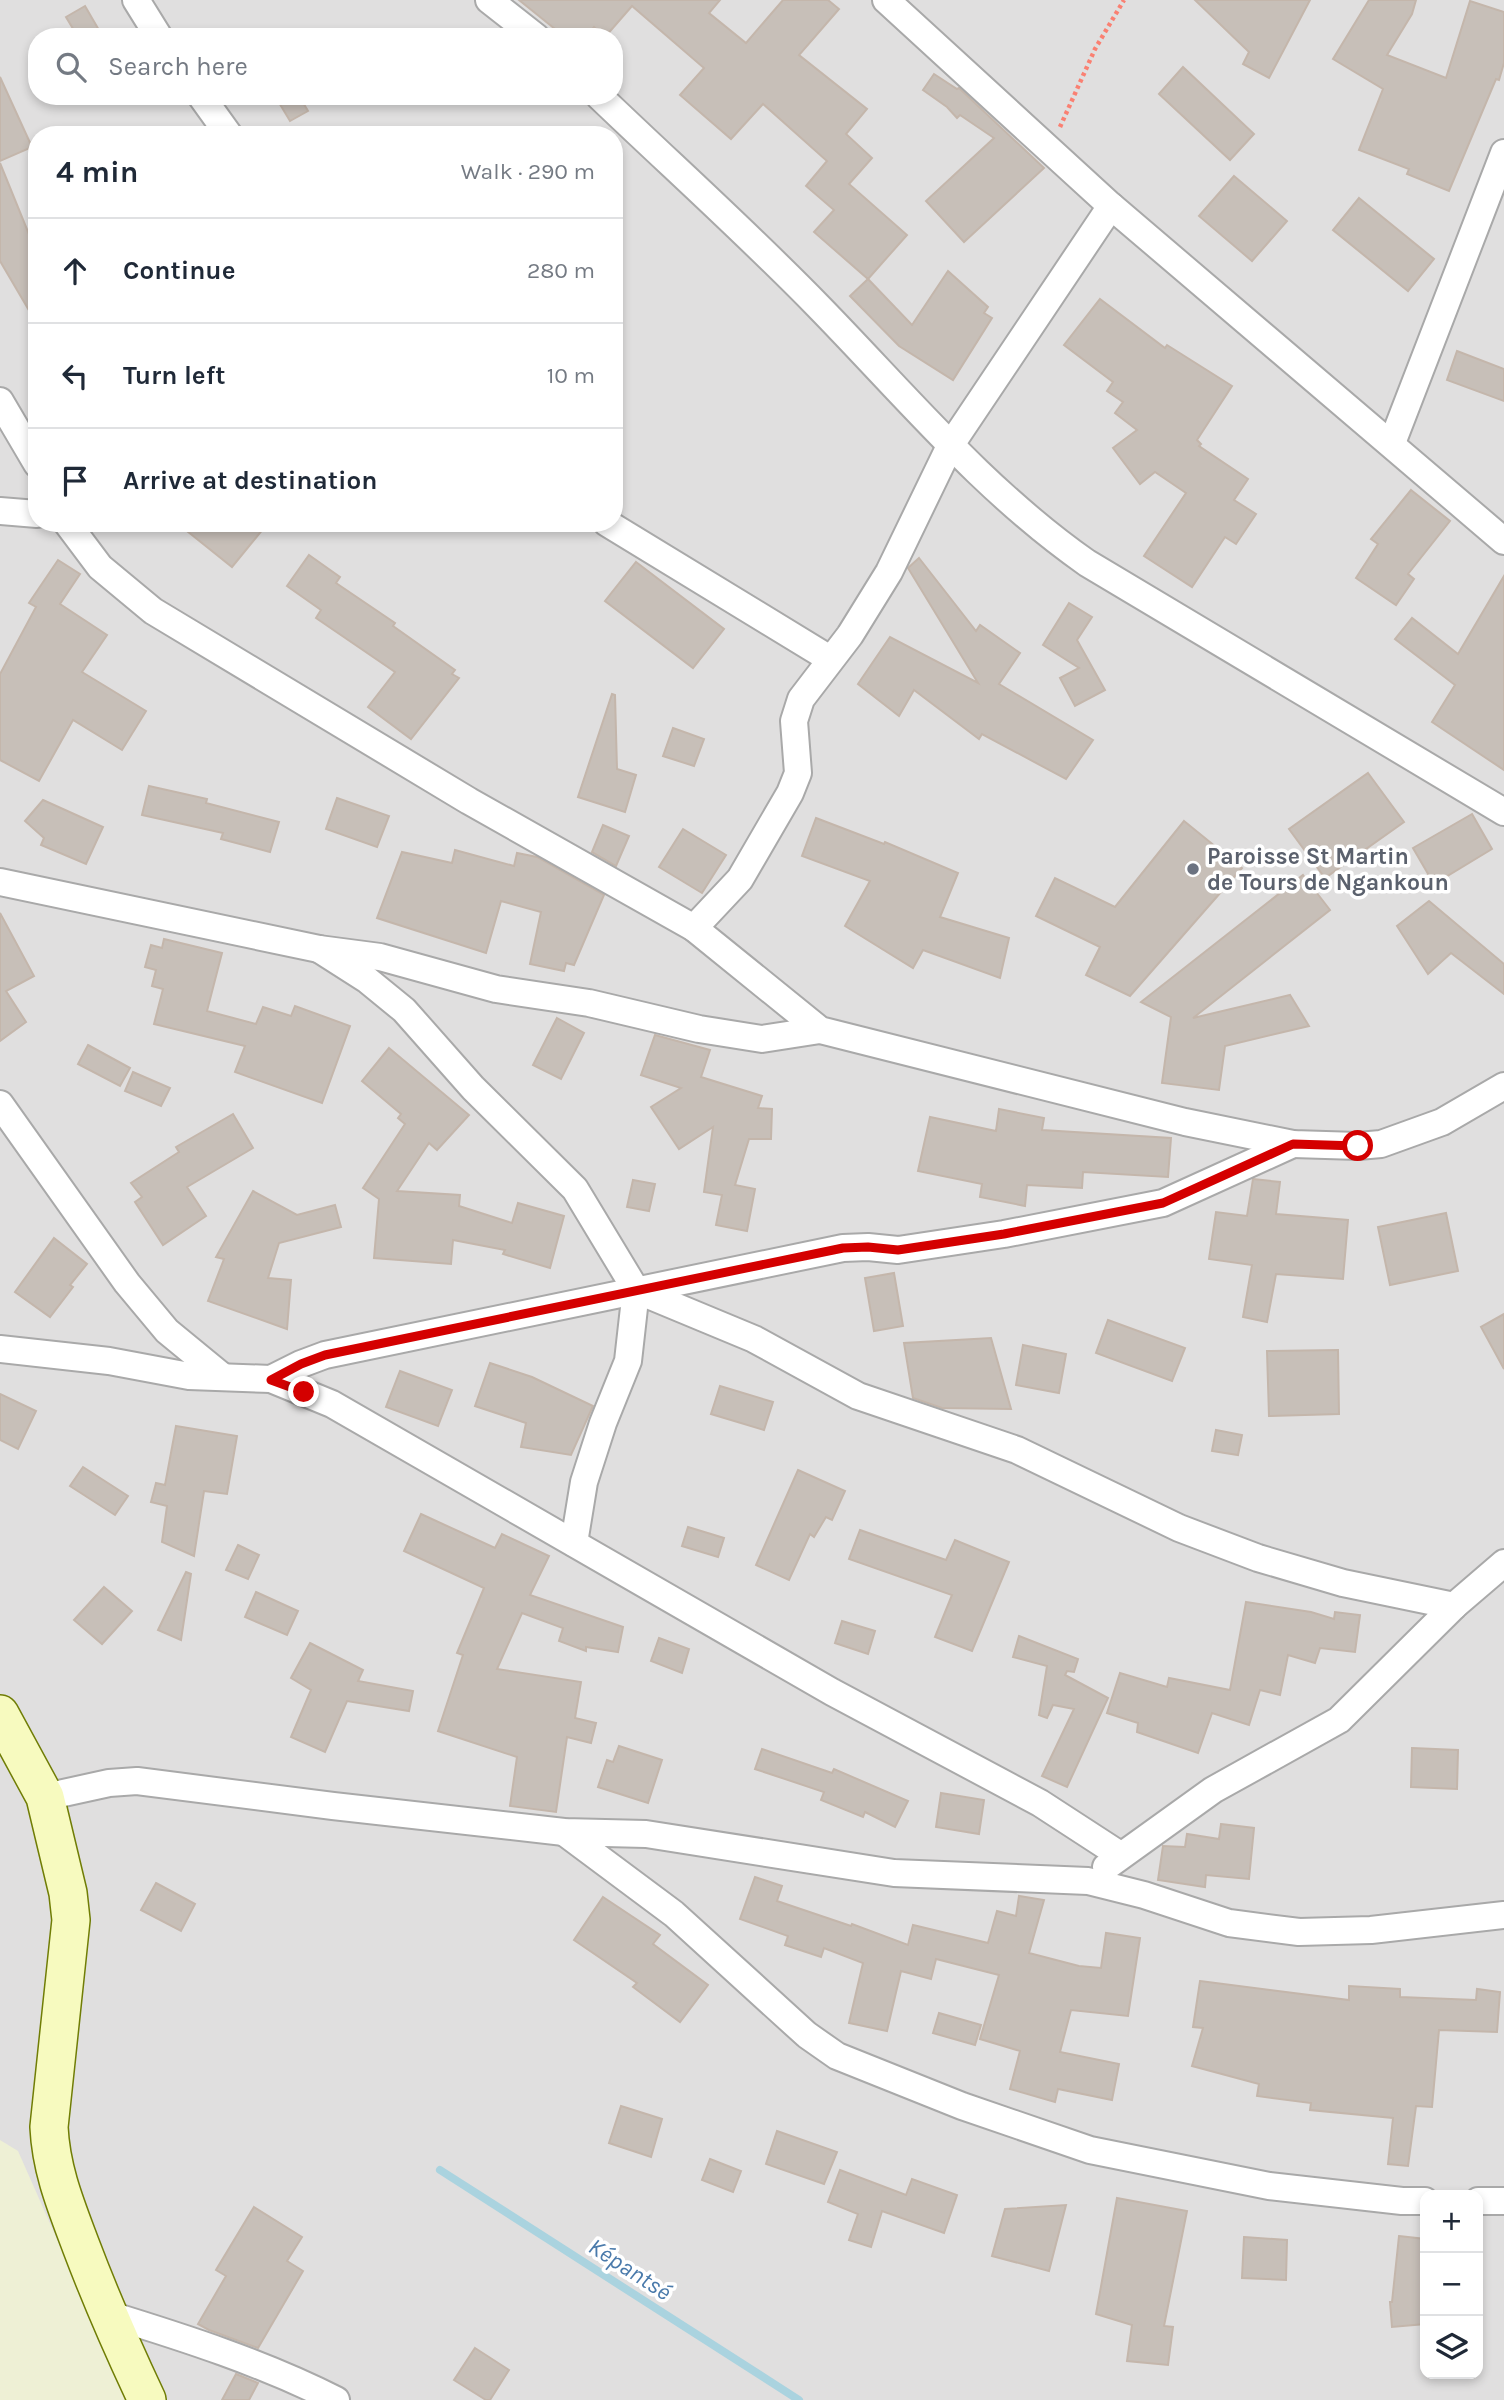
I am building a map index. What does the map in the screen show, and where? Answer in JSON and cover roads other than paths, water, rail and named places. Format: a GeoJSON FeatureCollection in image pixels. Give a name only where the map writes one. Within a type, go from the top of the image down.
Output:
{"type":"FeatureCollection","features":[{"type":"Feature","properties":{"kind":"main road"},"geometry":{"type":"LineString","coordinates":[[0,1714],[45,1797],[68,1893],[71,1920],[49,2127],[50,2155],[58,2188],[107,2314],[147,2400]]}},
{"type":"Feature","properties":{"kind":"street"},"geometry":{"type":"LineString","coordinates":[[136,0],[153,28]]}},
{"type":"Feature","properties":{"kind":"street"},"geometry":{"type":"LineString","coordinates":[[489,0],[525,28]]}},
{"type":"Feature","properties":{"kind":"street"},"geometry":{"type":"LineString","coordinates":[[886,0],[1111,206],[1504,541]]}},
{"type":"Feature","properties":{"kind":"street"},"geometry":{"type":"LineString","coordinates":[[207,105],[223,126]]}},
{"type":"Feature","properties":{"kind":"street"},"geometry":{"type":"LineString","coordinates":[[608,105],[817,305],[950,446],[1045,534],[1087,563],[1504,812]]}},
{"type":"Feature","properties":{"kind":"street"},"geometry":{"type":"LineString","coordinates":[[1392,443],[1504,153]]}},
{"type":"Feature","properties":{"kind":"street"},"geometry":{"type":"LineString","coordinates":[[694,928],[740,879],[790,793],[798,773],[794,722],[801,699],[850,635],[889,572],[950,446],[1111,206]]}},
{"type":"Feature","properties":{"kind":"street"},"geometry":{"type":"LineString","coordinates":[[0,401],[28,449]]}},
{"type":"Feature","properties":{"kind":"street"},"geometry":{"type":"LineString","coordinates":[[0,511],[28,513]]}},
{"type":"Feature","properties":{"kind":"street"},"geometry":{"type":"LineString","coordinates":[[74,532],[100,567],[153,611],[469,801],[694,928],[820,1030]]}},
{"type":"Feature","properties":{"kind":"street"},"geometry":{"type":"LineString","coordinates":[[622,532],[830,659]]}},
{"type":"Feature","properties":{"kind":"street"},"geometry":{"type":"LineString","coordinates":[[0,882],[319,950],[380,957],[496,989],[589,1003],[699,1029],[762,1039],[820,1030],[1185,1122],[1293,1144],[1381,1144],[1443,1122],[1504,1086]]}},
{"type":"Feature","properties":{"kind":"street"},"geometry":{"type":"LineString","coordinates":[[319,950],[366,979],[404,1010],[474,1088],[575,1189],[636,1290],[754,1339],[858,1396],[1017,1450],[1179,1528],[1258,1559],[1343,1583],[1454,1606]]}},
{"type":"Feature","properties":{"kind":"street"},"geometry":{"type":"LineString","coordinates":[[0,1104],[127,1283],[167,1331],[223,1377]]}},
{"type":"Feature","properties":{"kind":"street"},"geometry":{"type":"LineString","coordinates":[[271,1380],[325,1355],[843,1248],[898,1250],[1004,1234],[1163,1203],[1293,1144]]}},
{"type":"Feature","properties":{"kind":"street"},"geometry":{"type":"LineString","coordinates":[[574,1543],[584,1482],[603,1423],[628,1361],[636,1290]]}},
{"type":"Feature","properties":{"kind":"street"},"geometry":{"type":"LineString","coordinates":[[0,1349],[109,1361],[189,1376],[271,1380],[332,1404],[832,1692],[1040,1803],[1119,1855]]}},
{"type":"Feature","properties":{"kind":"street"},"geometry":{"type":"LineString","coordinates":[[1088,1881],[1119,1855],[1213,1790],[1339,1720],[1454,1606],[1504,1563]]}},
{"type":"Feature","properties":{"kind":"street"},"geometry":{"type":"LineString","coordinates":[[45,1797],[109,1783],[137,1781],[333,1807],[564,1832],[646,1834],[894,1873],[1088,1881],[1144,1895],[1229,1923],[1298,1932],[1370,1930],[1504,1914]]}},
{"type":"Feature","properties":{"kind":"street"},"geometry":{"type":"LineString","coordinates":[[564,1832],[674,1914],[807,2035],[837,2056],[962,2106],[1090,2150],[1269,2186],[1420,2201]]}},
{"type":"Feature","properties":{"kind":"street"},"geometry":{"type":"LineString","coordinates":[[1483,2201],[1504,2201]]}},
{"type":"Feature","properties":{"kind":"street"},"geometry":{"type":"LineString","coordinates":[[107,2314],[211,2346],[336,2400]]}},
{"type":"Feature","properties":{"kind":"waterway","name":"Képantsé"},"geometry":{"type":"LineString","coordinates":[[440,2170],[799,2400]]}},
{"type":"Feature","properties":{"kind":"place","name":"Paroisse St Martin de Tours de Ngankoun"},"geometry":{"type":"Point","coordinates":[1193,869]}}]}
